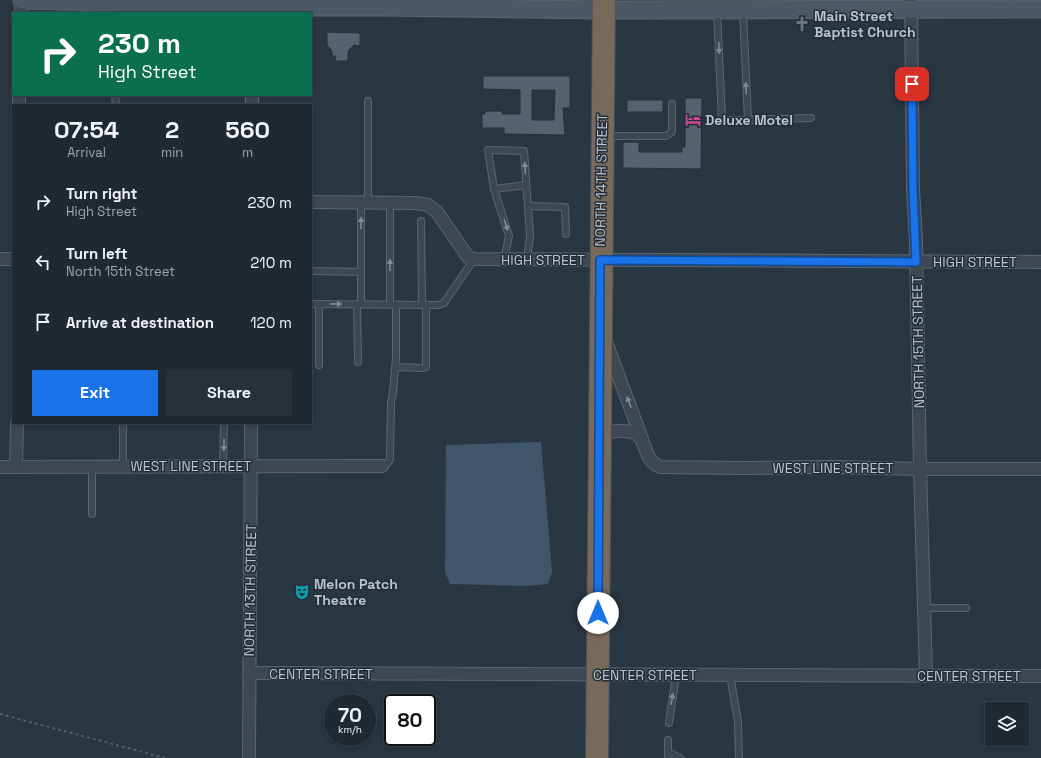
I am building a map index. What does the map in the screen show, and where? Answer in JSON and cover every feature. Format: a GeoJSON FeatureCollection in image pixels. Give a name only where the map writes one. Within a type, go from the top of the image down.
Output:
{"type":"FeatureCollection","features":[{"type":"Feature","properties":{"kind":"highway","name":"NORTH 14TH STREET"},"geometry":{"type":"LineString","coordinates":[[597,758],[603,5]]}},
{"type":"Feature","properties":{"kind":"main road"},"geometry":{"type":"LineString","coordinates":[[21,0],[81,4],[153,2],[175,6],[252,9],[325,3],[603,5],[731,8],[911,5],[1041,9]]}},
{"type":"Feature","properties":{"kind":"street"},"geometry":{"type":"LineString","coordinates":[[21,0],[21,12]]}},
{"type":"Feature","properties":{"kind":"street","name":"NORTH 15TH STREET"},"geometry":{"type":"LineString","coordinates":[[911,5],[913,189],[916,262],[923,608],[926,675]]}},
{"type":"Feature","properties":{"kind":"street"},"geometry":{"type":"LineString","coordinates":[[312,202],[390,202],[428,205],[437,212],[468,257],[474,259]]}},
{"type":"Feature","properties":{"kind":"street"},"geometry":{"type":"LineString","coordinates":[[0,259],[12,259]]}},
{"type":"Feature","properties":{"kind":"street","name":"HIGH STREET"},"geometry":{"type":"LineString","coordinates":[[474,259],[1041,262]]}},
{"type":"Feature","properties":{"kind":"street","name":"WEST LINE STREET"},"geometry":{"type":"LineString","coordinates":[[600,325],[649,458],[660,468],[831,467],[1041,469]]}},
{"type":"Feature","properties":{"kind":"street"},"geometry":{"type":"LineString","coordinates":[[16,467],[17,424]]}},
{"type":"Feature","properties":{"kind":"street","name":"NORTH 13TH STREET"},"geometry":{"type":"LineString","coordinates":[[249,758],[251,424]]}},
{"type":"Feature","properties":{"kind":"street"},"geometry":{"type":"LineString","coordinates":[[599,432],[634,433],[642,439]]}},
{"type":"Feature","properties":{"kind":"street","name":"WEST LINE STREET"},"geometry":{"type":"LineString","coordinates":[[0,467],[382,466]]}},
{"type":"Feature","properties":{"kind":"street","name":"CENTER STREET"},"geometry":{"type":"LineString","coordinates":[[249,673],[1041,676]]}},
{"type":"Feature","properties":{"kind":"lane"},"geometry":{"type":"LineString","coordinates":[[731,8],[722,120],[811,118]]}},
{"type":"Feature","properties":{"kind":"lane"},"geometry":{"type":"LineString","coordinates":[[731,8],[748,120]]}},
{"type":"Feature","properties":{"kind":"lane"},"geometry":{"type":"LineString","coordinates":[[358,362],[359,304],[365,202],[368,101]]}},
{"type":"Feature","properties":{"kind":"lane"},"geometry":{"type":"LineString","coordinates":[[602,136],[666,136],[672,132],[672,104]]}},
{"type":"Feature","properties":{"kind":"lane"},"geometry":{"type":"LineString","coordinates":[[504,260],[509,236],[494,189],[488,150],[524,150],[530,236],[527,260]]}},
{"type":"Feature","properties":{"kind":"lane"},"geometry":{"type":"LineString","coordinates":[[494,189],[526,185]]}},
{"type":"Feature","properties":{"kind":"lane"},"geometry":{"type":"LineString","coordinates":[[382,466],[390,460],[391,402],[395,367],[390,202]]}},
{"type":"Feature","properties":{"kind":"lane"},"geometry":{"type":"LineString","coordinates":[[528,206],[566,207],[566,234]]}},
{"type":"Feature","properties":{"kind":"lane"},"geometry":{"type":"LineString","coordinates":[[395,367],[426,367],[421,221]]}},
{"type":"Feature","properties":{"kind":"lane"},"geometry":{"type":"LineString","coordinates":[[312,304],[438,305],[444,303],[474,259]]}},
{"type":"Feature","properties":{"kind":"lane"},"geometry":{"type":"LineString","coordinates":[[312,271],[361,272]]}},
{"type":"Feature","properties":{"kind":"lane"},"geometry":{"type":"LineString","coordinates":[[319,304],[319,365]]}},
{"type":"Feature","properties":{"kind":"lane"},"geometry":{"type":"LineString","coordinates":[[123,424],[123,467]]}},
{"type":"Feature","properties":{"kind":"lane"},"geometry":{"type":"LineString","coordinates":[[224,424],[224,466]]}},
{"type":"Feature","properties":{"kind":"lane"},"geometry":{"type":"LineString","coordinates":[[92,467],[92,514]]}},
{"type":"Feature","properties":{"kind":"lane"},"geometry":{"type":"LineString","coordinates":[[923,608],[966,608]]}},
{"type":"Feature","properties":{"kind":"lane"},"geometry":{"type":"LineString","coordinates":[[669,723],[676,675]]}},
{"type":"Feature","properties":{"kind":"lane"},"geometry":{"type":"LineString","coordinates":[[730,675],[738,721],[738,757]]}},
{"type":"Feature","properties":{"kind":"lane"},"geometry":{"type":"LineString","coordinates":[[668,740],[668,755],[680,758]]}},
{"type":"Feature","properties":{"kind":"path"},"geometry":{"type":"LineString","coordinates":[[0,714],[165,758]]}},
{"type":"Feature","properties":{"kind":"water"},"geometry":{"type":"Polygon","coordinates":[[[541,442],[552,572],[548,584],[527,586],[450,584],[445,572],[446,445],[541,442]]]}},
{"type":"Feature","properties":{"kind":"building"},"geometry":{"type":"Polygon","coordinates":[[[327,32],[360,33],[360,46],[354,45],[348,51],[348,61],[335,61],[336,56],[332,56],[332,51],[327,45],[327,32]]]}},
{"type":"Feature","properties":{"kind":"building"},"geometry":{"type":"Polygon","coordinates":[[[483,76],[570,76],[570,108],[563,108],[565,135],[504,134],[504,128],[482,128],[482,114],[485,114],[485,111],[502,111],[502,114],[520,114],[520,90],[483,89],[483,76]],[[532,90],[532,120],[554,120],[555,90],[532,90]]]}},
{"type":"Feature","properties":{"kind":"building","name":"Deluxe Motel"},"geometry":{"type":"Polygon","coordinates":[[[685,98],[702,98],[701,169],[623,168],[623,142],[639,142],[639,152],[682,152],[682,147],[685,147],[685,98]]]}},
{"type":"Feature","properties":{"kind":"building"},"geometry":{"type":"Polygon","coordinates":[[[627,100],[663,100],[663,112],[627,112],[627,100]]]}},
{"type":"Feature","properties":{"kind":"place","name":"Main Street Baptist Church"},"geometry":{"type":"Point","coordinates":[802,24]}},
{"type":"Feature","properties":{"kind":"place","name":"Deluxe Motel"},"geometry":{"type":"Point","coordinates":[693,120]}},
{"type":"Feature","properties":{"kind":"place","name":"Melon Patch Theatre"},"geometry":{"type":"Point","coordinates":[302,592]}},
{"type":"Feature","properties":{"kind":"route"},"geometry":{"type":"LineString","coordinates":[[598,613],[600,260],[916,262],[913,189],[912,84]]}}]}
